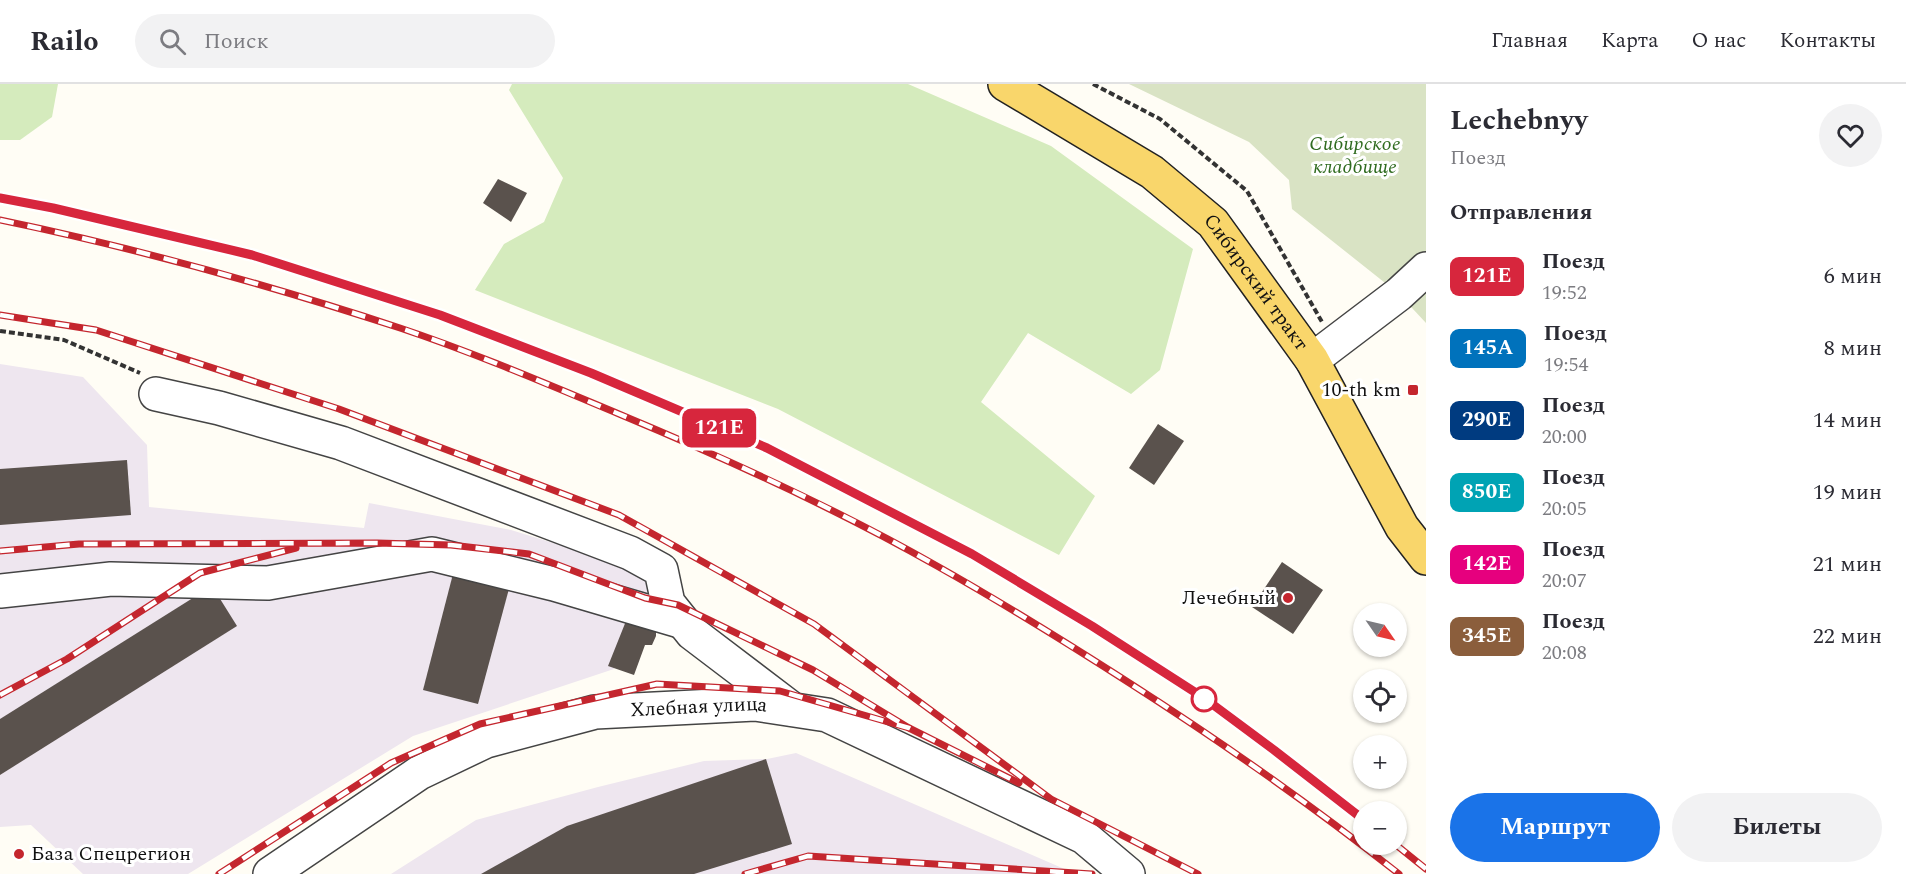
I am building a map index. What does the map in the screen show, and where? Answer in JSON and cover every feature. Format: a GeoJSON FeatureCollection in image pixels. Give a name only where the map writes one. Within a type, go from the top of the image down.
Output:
{"type":"FeatureCollection","features":[{"type":"Feature","properties":{"kind":"main road","name":"Сибирский тракт"},"geometry":{"type":"LineString","coordinates":[[1005,84],[1152,172],[1213,223],[1323,352],[1402,527],[1426,558]]}},
{"type":"Feature","properties":{"kind":"street"},"geometry":{"type":"LineString","coordinates":[[1323,352],[1399,294],[1425,271]]}},
{"type":"Feature","properties":{"kind":"street"},"geometry":{"type":"LineString","coordinates":[[151,385],[219,408],[341,443],[630,553],[661,570],[668,603],[692,633],[794,710]]}},
{"type":"Feature","properties":{"kind":"street"},"geometry":{"type":"LineString","coordinates":[[0,591],[111,579],[268,583],[432,554],[554,584],[683,622]]}},
{"type":"Feature","properties":{"kind":"street","name":"Хлебная улица"},"geometry":{"type":"LineString","coordinates":[[270,874],[419,772],[486,741],[595,712],[755,704],[827,715],[1084,837],[1128,874]]}},
{"type":"Feature","properties":{"kind":"path"},"geometry":{"type":"LineString","coordinates":[[1093,84],[1160,119],[1247,191],[1323,352]]}},
{"type":"Feature","properties":{"kind":"path"},"geometry":{"type":"LineString","coordinates":[[0,331],[64,340],[151,385]]}},
{"type":"Feature","properties":{"kind":"shaded area"},"geometry":{"type":"Polygon","coordinates":[[[0,364],[83,377],[147,445],[149,507],[364,528],[369,503],[511,530],[645,571],[655,584],[645,598],[614,669],[413,736],[188,874],[83,874],[31,825],[0,827],[0,364]]]}},
{"type":"Feature","properties":{"kind":"shaded area"},"geometry":{"type":"Polygon","coordinates":[[[796,753],[1076,874],[391,874],[476,820],[704,761],[767,759],[796,753]]]}},
{"type":"Feature","properties":{"kind":"green space"},"geometry":{"type":"Polygon","coordinates":[[[0,84],[58,84],[52,117],[20,140],[0,140],[0,84]]]}},
{"type":"Feature","properties":{"kind":"green space"},"geometry":{"type":"Polygon","coordinates":[[[512,84],[908,84],[1051,146],[1193,249],[1160,370],[1131,394],[1028,333],[981,402],[1095,496],[1059,555],[778,409],[475,290],[504,244],[544,222],[563,178],[509,90],[512,84]]]}},
{"type":"Feature","properties":{"kind":"green space","name":"Сибирское кладбище"},"geometry":{"type":"Polygon","coordinates":[[[1129,84],[1426,84],[1426,323],[1399,294],[1292,209],[1289,180],[1249,142],[1129,84]]]}},
{"type":"Feature","properties":{"kind":"building"},"geometry":{"type":"Polygon","coordinates":[[[498,179],[527,193],[511,222],[483,203],[498,179]]]}},
{"type":"Feature","properties":{"kind":"building"},"geometry":{"type":"Polygon","coordinates":[[[1158,424],[1184,441],[1154,485],[1129,468],[1158,424]]]}},
{"type":"Feature","properties":{"kind":"building"},"geometry":{"type":"Polygon","coordinates":[[[127,460],[131,515],[0,525],[0,469],[127,460]]]}},
{"type":"Feature","properties":{"kind":"building","name":"Лечебный"},"geometry":{"type":"Polygon","coordinates":[[[1282,562],[1323,590],[1293,634],[1252,607],[1282,562]]]}},
{"type":"Feature","properties":{"kind":"building"},"geometry":{"type":"Polygon","coordinates":[[[454,570],[510,585],[478,704],[423,690],[454,570]]]}},
{"type":"Feature","properties":{"kind":"building"},"geometry":{"type":"Polygon","coordinates":[[[212,586],[237,626],[0,775],[0,719],[212,586]]]}},
{"type":"Feature","properties":{"kind":"building"},"geometry":{"type":"Polygon","coordinates":[[[628,616],[656,626],[656,636],[652,645],[645,645],[634,675],[608,666],[628,616]]]}},
{"type":"Feature","properties":{"kind":"building"},"geometry":{"type":"Polygon","coordinates":[[[766,759],[792,844],[694,874],[481,874],[567,826],[766,759]]]}},
{"type":"Feature","properties":{"kind":"railway"},"geometry":{"type":"LineString","coordinates":[[0,198],[252,255],[440,315],[591,373],[767,448],[972,554],[1092,626],[1204,698],[1353,811]]}},
{"type":"Feature","properties":{"kind":"railway"},"geometry":{"type":"LineString","coordinates":[[0,220],[202,268],[400,328],[538,380],[780,485],[937,566],[1083,653],[1234,752],[1399,874]]}},
{"type":"Feature","properties":{"kind":"railway"},"geometry":{"type":"LineString","coordinates":[[0,315],[96,330],[339,409],[619,515],[814,624],[1051,799],[1198,874]]}},
{"type":"Feature","properties":{"kind":"railway"},"geometry":{"type":"LineString","coordinates":[[0,551],[79,544],[377,543],[451,545],[529,554],[645,598],[678,605],[813,670],[909,728]]}},
{"type":"Feature","properties":{"kind":"railway"},"geometry":{"type":"LineString","coordinates":[[0,695],[67,659],[200,573],[296,548]]}},
{"type":"Feature","properties":{"kind":"railway"},"geometry":{"type":"LineString","coordinates":[[219,874],[391,763],[480,724],[657,684],[780,691],[909,728],[1019,783]]}},
{"type":"Feature","properties":{"kind":"railway"},"geometry":{"type":"LineString","coordinates":[[1407,854],[1426,869]]}},
{"type":"Feature","properties":{"kind":"railway"},"geometry":{"type":"LineString","coordinates":[[745,874],[808,856],[1092,874]]}},
{"type":"Feature","properties":{"kind":"train","name":"121Е"},"geometry":{"type":"LineString","coordinates":[[0,198],[53,208],[252,255],[440,315],[591,373],[767,448],[972,554],[1092,626],[1204,698],[1353,811]]}},
{"type":"Feature","properties":{"kind":"place","name":"10-th km"},"geometry":{"type":"Point","coordinates":[1413,390]}},
{"type":"Feature","properties":{"kind":"place","name":"Лечебный"},"geometry":{"type":"Point","coordinates":[1288,598]}},
{"type":"Feature","properties":{"kind":"place","name":"База Спецрегион"},"geometry":{"type":"Point","coordinates":[19,854]}}]}
